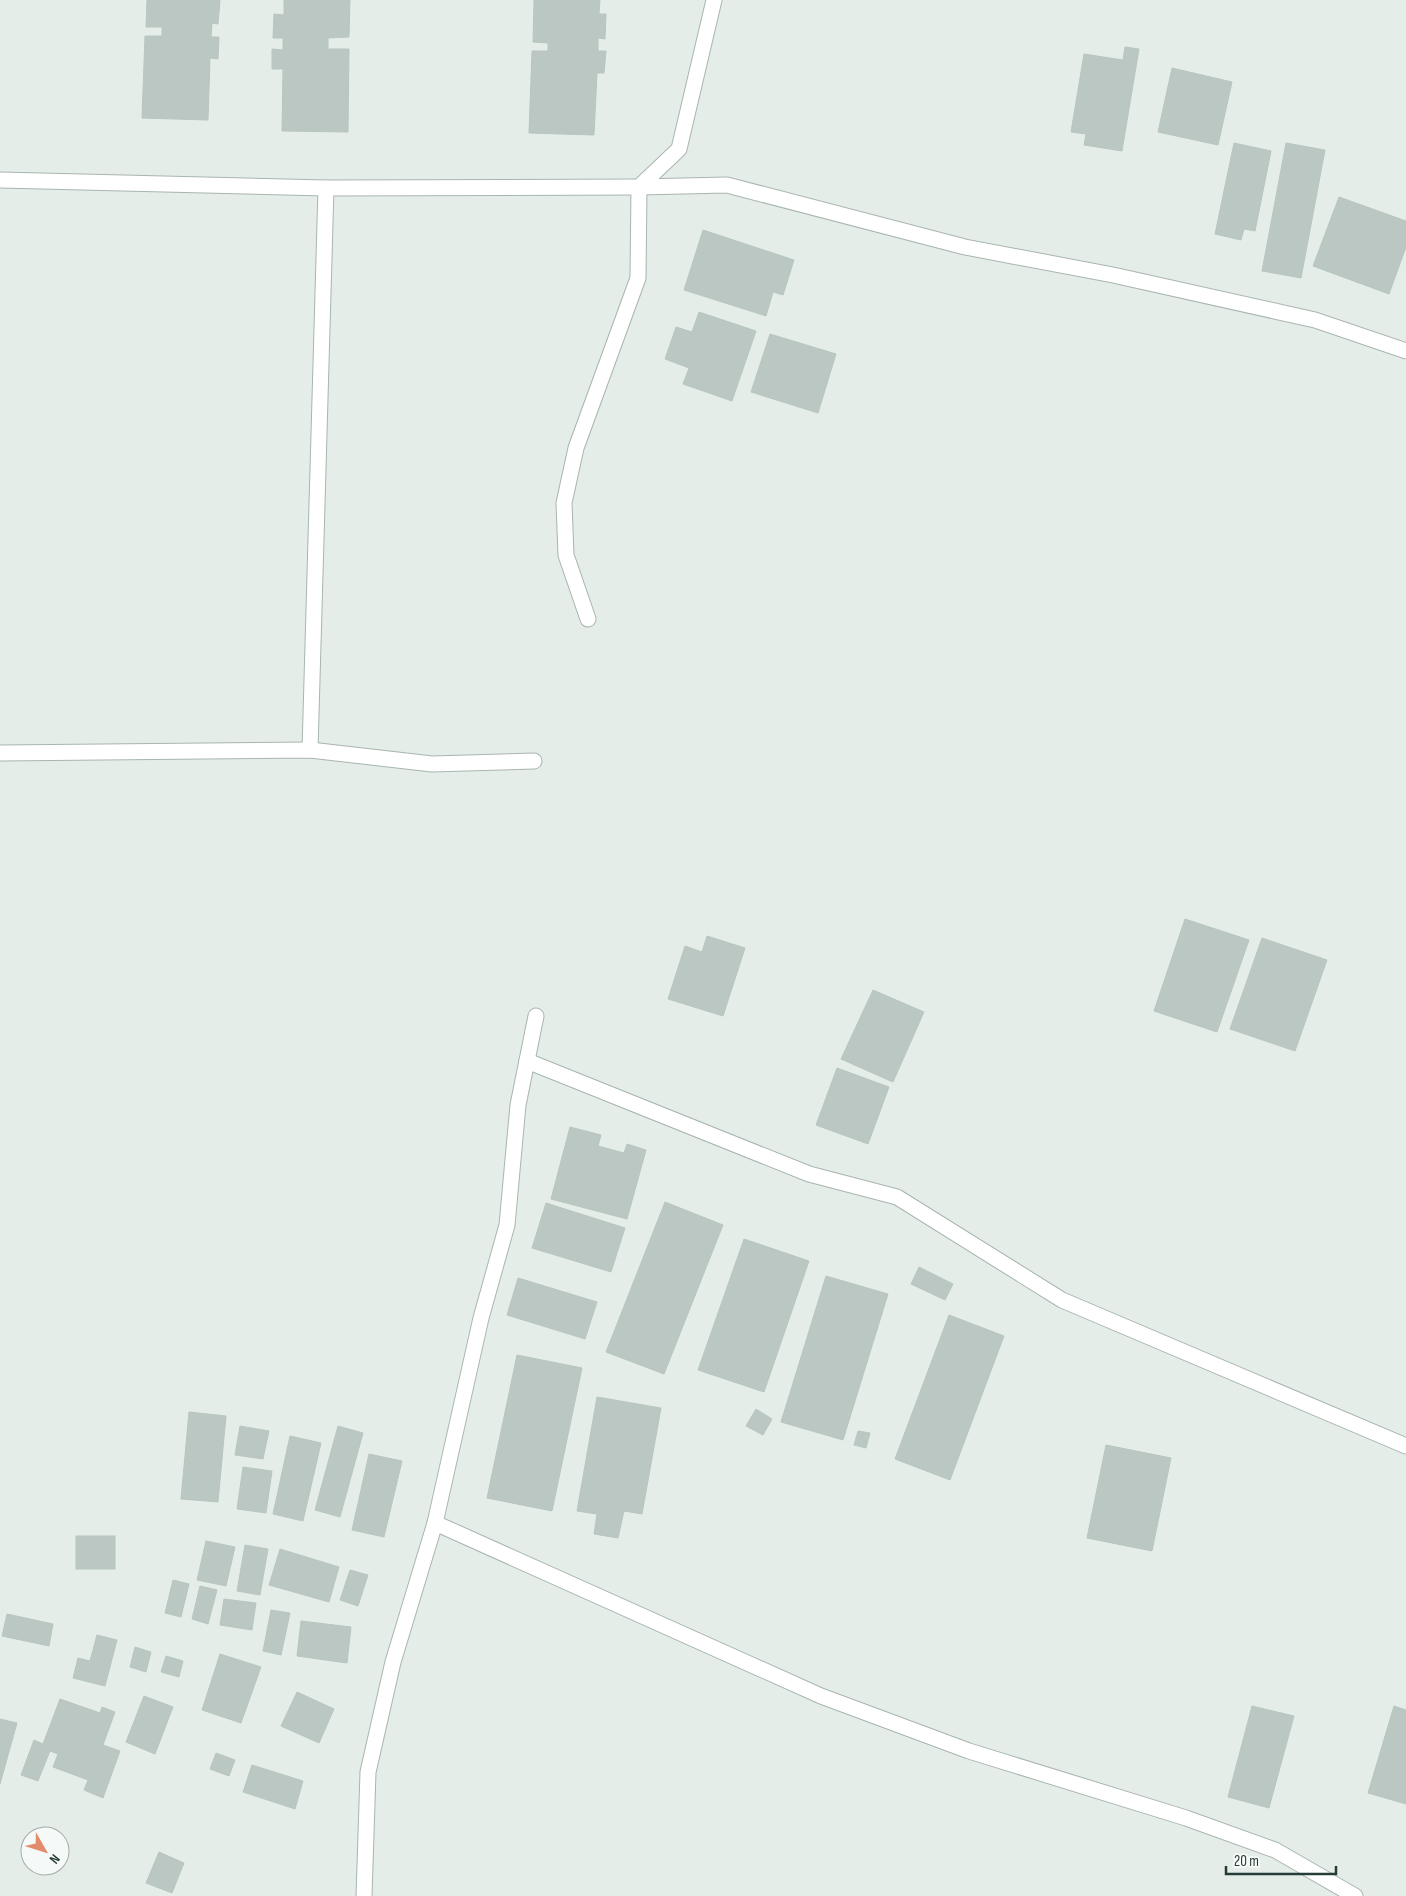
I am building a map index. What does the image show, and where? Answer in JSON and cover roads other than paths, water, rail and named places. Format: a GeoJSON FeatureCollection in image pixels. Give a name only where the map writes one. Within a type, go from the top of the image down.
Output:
{"type":"FeatureCollection","features":[{"type":"Feature","properties":{"kind":"street"},"geometry":{"type":"LineString","coordinates":[[588,619],[566,555],[564,503],[576,448],[638,278],[639,187],[680,149],[714,0]]}},
{"type":"Feature","properties":{"kind":"street"},"geometry":{"type":"LineString","coordinates":[[0,180],[326,188],[639,187],[727,184],[965,247],[1114,275],[1315,320],[1406,351]]}},
{"type":"Feature","properties":{"kind":"street"},"geometry":{"type":"LineString","coordinates":[[310,750],[326,188]]}},
{"type":"Feature","properties":{"kind":"street"},"geometry":{"type":"LineString","coordinates":[[0,753],[310,750],[432,764],[534,760]]}},
{"type":"Feature","properties":{"kind":"street"},"geometry":{"type":"LineString","coordinates":[[364,1896],[368,1772],[394,1662],[435,1523],[481,1318],[508,1226],[518,1105],[536,1016]]}},
{"type":"Feature","properties":{"kind":"street"},"geometry":{"type":"LineString","coordinates":[[527,1061],[808,1174],[897,1197],[1062,1300],[1406,1446]]}},
{"type":"Feature","properties":{"kind":"street"},"geometry":{"type":"LineString","coordinates":[[435,1523],[821,1696],[969,1751],[1186,1818],[1275,1850],[1356,1896]]}}]}
